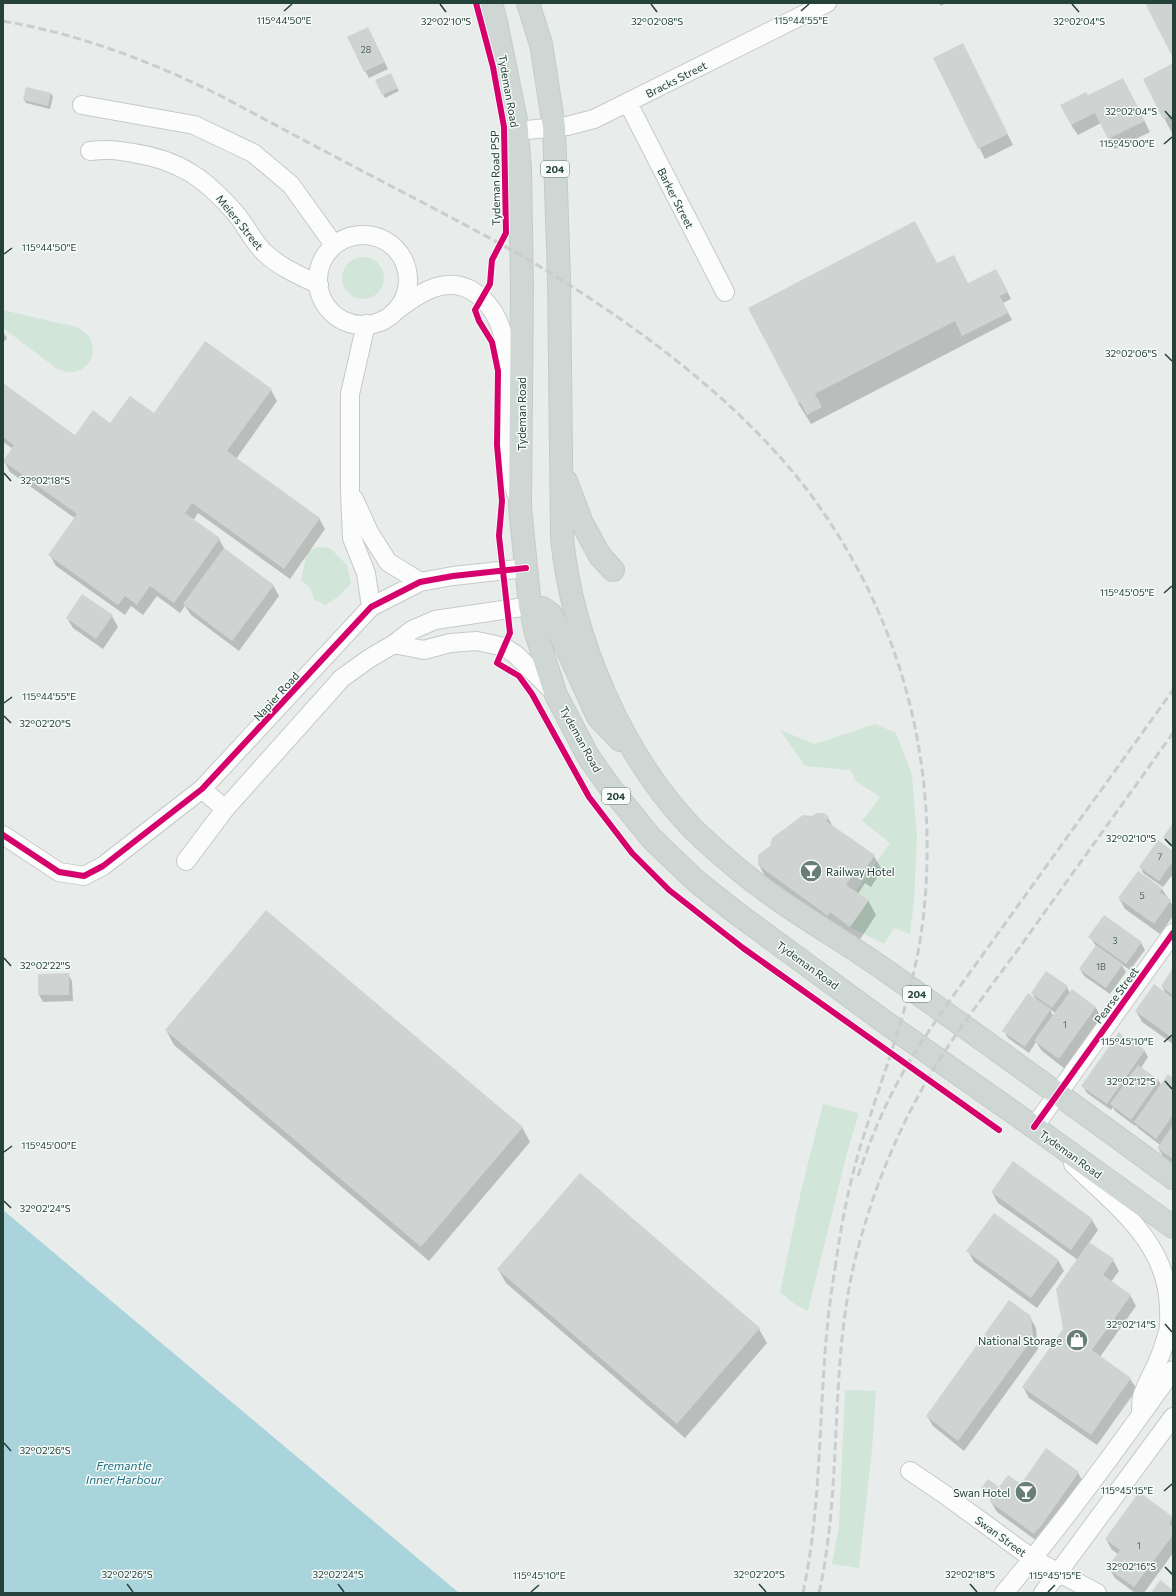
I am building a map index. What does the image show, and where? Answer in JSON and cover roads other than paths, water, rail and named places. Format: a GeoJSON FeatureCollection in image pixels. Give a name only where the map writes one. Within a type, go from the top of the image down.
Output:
{"type":"FeatureCollection","features":[{"type":"Feature","properties":{"kind":"main road","name":"Tydeman Road"},"geometry":{"type":"LineString","coordinates":[[491,3],[517,131],[520,168],[520,507],[530,606],[536,633],[556,695],[588,756],[608,786],[652,839],[696,880],[735,912],[882,1020],[1034,1127],[1173,1228]]}},
{"type":"Feature","properties":{"kind":"main road","name":"204"},"geometry":{"type":"LineString","coordinates":[[528,3],[541,44],[554,127],[559,278],[562,538],[564,557],[572,599],[582,634],[601,687],[618,722],[640,760],[657,784],[692,827],[734,866],[884,969],[1173,1178]]}},
{"type":"Feature","properties":{"kind":"main road"},"geometry":{"type":"LineString","coordinates":[[561,466],[582,523],[600,556],[613,570]]}},
{"type":"Feature","properties":{"kind":"main road"},"geometry":{"type":"LineString","coordinates":[[530,606],[542,608],[551,614],[598,717],[640,760]]}},
{"type":"Feature","properties":{"kind":"street","name":"Bracks Street"},"geometry":{"type":"LineString","coordinates":[[517,131],[580,124],[594,119],[628,104],[826,3]]}},
{"type":"Feature","properties":{"kind":"street","name":"Barker Street"},"geometry":{"type":"LineString","coordinates":[[628,104],[725,292]]}},
{"type":"Feature","properties":{"kind":"street"},"geometry":{"type":"LineString","coordinates":[[82,105],[194,125],[253,153],[291,185],[334,245]]}},
{"type":"Feature","properties":{"kind":"street","name":"Meiers Street"},"geometry":{"type":"LineString","coordinates":[[90,151],[109,149],[144,155],[168,161],[195,175],[217,193],[238,217],[265,253],[278,263],[319,285]]}},
{"type":"Feature","properties":{"kind":"street"},"geometry":{"type":"LineString","coordinates":[[393,314],[406,294],[408,279],[405,264],[397,250],[385,240],[378,237],[362,235],[347,238],[334,245],[322,260],[319,273],[319,285],[324,301],[335,314],[349,322],[366,324],[377,322],[393,314],[417,295],[428,290],[451,285],[472,290],[483,297],[491,306],[498,318],[507,357],[508,463],[520,507]]}},
{"type":"Feature","properties":{"kind":"street"},"geometry":{"type":"LineString","coordinates":[[366,324],[350,394],[350,491],[352,538],[366,573],[371,607]]}},
{"type":"Feature","properties":{"kind":"street"},"geometry":{"type":"LineString","coordinates":[[350,491],[369,532],[388,562],[420,582]]}},
{"type":"Feature","properties":{"kind":"street","name":"Napier Road"},"geometry":{"type":"LineString","coordinates":[[3,835],[59,872],[84,876],[103,866],[202,790],[371,607],[420,582],[453,576],[526,568]]}},
{"type":"Feature","properties":{"kind":"street"},"geometry":{"type":"LineString","coordinates":[[186,861],[225,809],[342,678],[370,658],[394,644],[412,630],[435,620],[530,606]]}},
{"type":"Feature","properties":{"kind":"street"},"geometry":{"type":"LineString","coordinates":[[394,644],[424,650],[450,643],[477,641],[504,648],[515,654],[556,695]]}},
{"type":"Feature","properties":{"kind":"street"},"geometry":{"type":"LineString","coordinates":[[202,790],[225,809]]}},
{"type":"Feature","properties":{"kind":"street","name":"Pearse Street"},"geometry":{"type":"LineString","coordinates":[[1034,1127],[1173,933]]}},
{"type":"Feature","properties":{"kind":"street"},"geometry":{"type":"LineString","coordinates":[[1034,1127],[1138,1226],[1159,1261],[1167,1284],[1169,1302],[1169,1330],[1158,1361],[1144,1392],[1141,1415]]}},
{"type":"Feature","properties":{"kind":"street"},"geometry":{"type":"LineString","coordinates":[[1004,1593],[1033,1559],[1126,1437],[1173,1370]]}},
{"type":"Feature","properties":{"kind":"street"},"geometry":{"type":"LineString","coordinates":[[1043,1593],[1173,1417]]}},
{"type":"Feature","properties":{"kind":"street","name":"Swan Street"},"geometry":{"type":"LineString","coordinates":[[910,1471],[1033,1559],[1096,1593]]}},
{"type":"Feature","properties":{"kind":"water","name":"Fremantle Inner Harbour"},"geometry":{"type":"Polygon","coordinates":[[[3,1210],[459,1593],[3,1593],[3,1210]]]}},
{"type":"Feature","properties":{"kind":"railway"},"geometry":{"type":"LineString","coordinates":[[3,21],[59,33],[114,50],[167,71],[219,95],[478,232],[558,278],[640,333],[671,356],[731,407],[785,462],[808,491],[840,538],[867,587],[889,638],[906,690],[918,744],[925,799],[927,854],[924,911],[914,970],[899,1028],[862,1141],[849,1188],[835,1269]]}},
{"type":"Feature","properties":{"kind":"railway"},"geometry":{"type":"LineString","coordinates":[[858,1176],[888,1101],[919,1046],[948,1003],[1173,690]]}},
{"type":"Feature","properties":{"kind":"railway"},"geometry":{"type":"LineString","coordinates":[[819,1593],[831,1511],[838,1387],[846,1305],[861,1238],[877,1187],[887,1162],[922,1088],[946,1049],[1173,733]]}},
{"type":"Feature","properties":{"kind":"railway"},"geometry":{"type":"LineString","coordinates":[[803,1593],[815,1511],[826,1345],[836,1263]]}},
{"type":"Feature","properties":{"kind":"place","name":"Railway Hotel"},"geometry":{"type":"Point","coordinates":[811,871]}},
{"type":"Feature","properties":{"kind":"place","name":"National Storage"},"geometry":{"type":"Point","coordinates":[1077,1340]}},
{"type":"Feature","properties":{"kind":"place","name":"Swan Hotel"},"geometry":{"type":"Point","coordinates":[1026,1492]}}]}
